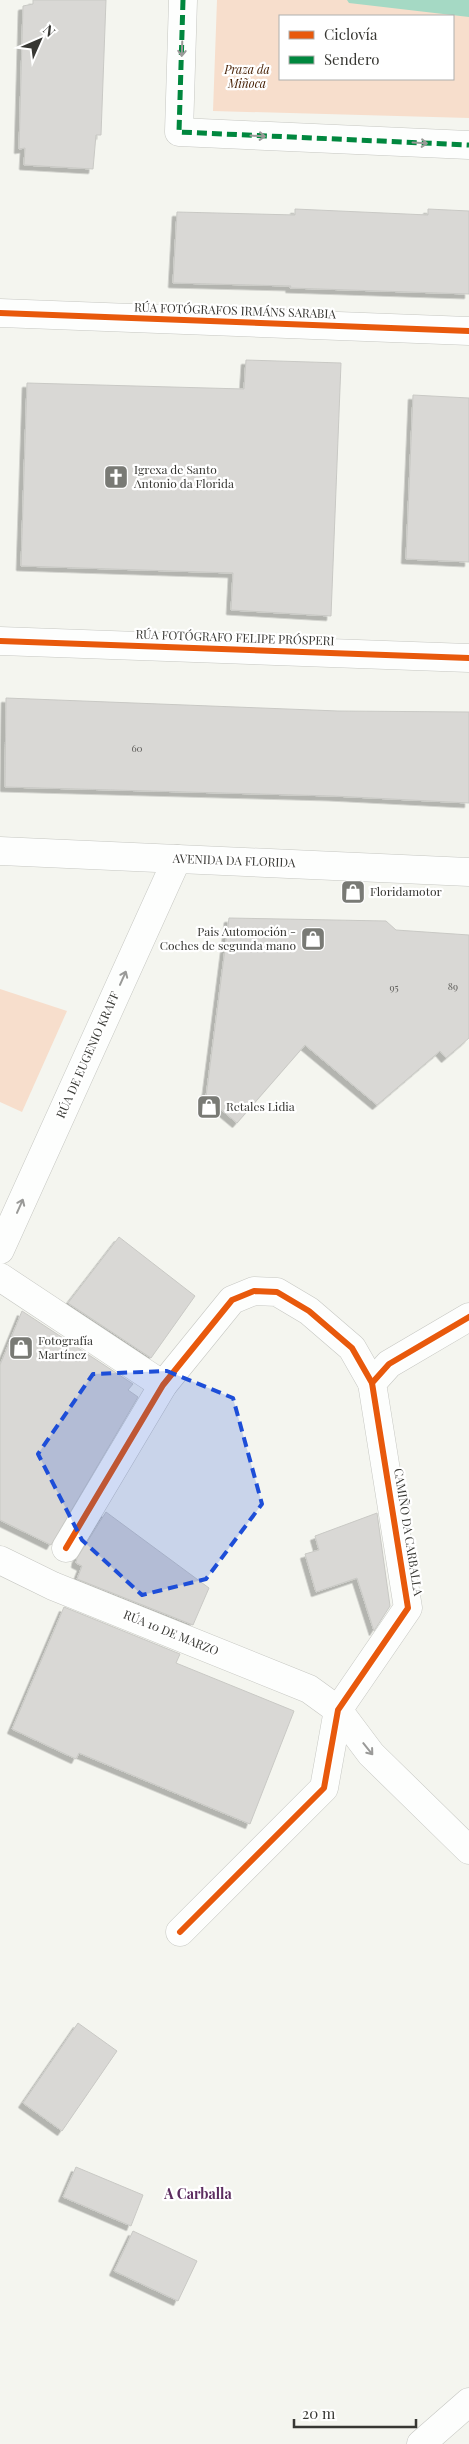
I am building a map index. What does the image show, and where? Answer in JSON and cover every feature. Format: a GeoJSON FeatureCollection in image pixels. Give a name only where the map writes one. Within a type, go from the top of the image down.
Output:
{"type":"FeatureCollection","features":[{"type":"Feature","properties":{"kind":"street"},"geometry":{"type":"LineString","coordinates":[[183,0],[179,132],[469,145]]}},
{"type":"Feature","properties":{"kind":"street","name":"RÚA FOTÓGRAFOS IRMÁNS SARABIA"},"geometry":{"type":"LineString","coordinates":[[0,312],[469,331]]}},
{"type":"Feature","properties":{"kind":"street","name":"RÚA FOTÓGRAFO FELIPE PRÓSPERI"},"geometry":{"type":"LineString","coordinates":[[0,641],[469,658]]}},
{"type":"Feature","properties":{"kind":"street","name":"AVENIDA DA FLORIDA"},"geometry":{"type":"LineString","coordinates":[[0,851],[469,872]]}},
{"type":"Feature","properties":{"kind":"street","name":"RÚA DE EUGENIO KRAFF"},"geometry":{"type":"LineString","coordinates":[[0,1250],[177,859]]}},
{"type":"Feature","properties":{"kind":"street"},"geometry":{"type":"LineString","coordinates":[[0,1277],[163,1385]]}},
{"type":"Feature","properties":{"kind":"street","name":"CAMIÑO DA CARBALLA"},"geometry":{"type":"LineString","coordinates":[[66,1548],[163,1385],[232,1300],[254,1290],[277,1292],[309,1311],[352,1348],[372,1383],[408,1608],[338,1710],[324,1788],[180,1932]]}},
{"type":"Feature","properties":{"kind":"street"},"geometry":{"type":"LineString","coordinates":[[372,1383],[389,1364],[469,1317]]}},
{"type":"Feature","properties":{"kind":"street","name":"RÚA 10 DE MARZO"},"geometry":{"type":"LineString","coordinates":[[0,1560],[53,1586],[309,1689],[338,1710]]}},
{"type":"Feature","properties":{"kind":"street"},"geometry":{"type":"LineString","coordinates":[[338,1710],[371,1754],[469,1850]]}},
{"type":"Feature","properties":{"kind":"street"},"geometry":{"type":"LineString","coordinates":[[420,2444],[469,2402]]}},
{"type":"Feature","properties":{"kind":"highlighted area"},"geometry":{"type":"Polygon","coordinates":[[[167,1371],[233,1398],[262,1504],[206,1579],[142,1595],[82,1540],[38,1454],[93,1374],[167,1371]]]}},
{"type":"Feature","properties":{"kind":"green space","name":"Praza da Miñoca"},"geometry":{"type":"Polygon","coordinates":[[[217,0],[469,0],[469,118],[213,111],[217,0]]]}},
{"type":"Feature","properties":{"kind":"green space"},"geometry":{"type":"Polygon","coordinates":[[[0,989],[67,1011],[22,1112],[0,1102],[0,989]]]}},
{"type":"Feature","properties":{"kind":"shaded area"},"geometry":{"type":"Polygon","coordinates":[[[347,0],[469,0],[469,17],[454,15],[349,3],[347,0]]]}},
{"type":"Feature","properties":{"kind":"building"},"geometry":{"type":"Polygon","coordinates":[[[33,0],[106,0],[101,135],[96,135],[93,169],[24,165],[25,148],[19,149],[23,6],[33,4],[33,0]]]}},
{"type":"Feature","properties":{"kind":"building"},"geometry":{"type":"Polygon","coordinates":[[[295,209],[428,215],[428,209],[469,211],[469,294],[173,283],[177,212],[295,215],[295,209]]]}},
{"type":"Feature","properties":{"kind":"building"},"geometry":{"type":"Polygon","coordinates":[[[246,360],[341,363],[331,616],[231,610],[233,573],[21,566],[27,383],[244,389],[246,360]]]}},
{"type":"Feature","properties":{"kind":"building"},"geometry":{"type":"Polygon","coordinates":[[[413,395],[469,398],[469,562],[406,559],[413,395]]]}},
{"type":"Feature","properties":{"kind":"building"},"geometry":{"type":"Polygon","coordinates":[[[6,698],[338,711],[469,712],[469,803],[333,796],[5,787],[6,698]]]}},
{"type":"Feature","properties":{"kind":"building"},"geometry":{"type":"Polygon","coordinates":[[[229,918],[386,921],[396,930],[469,935],[469,1038],[446,1058],[440,1051],[377,1105],[305,1045],[237,1123],[206,1097],[229,918]]]}},
{"type":"Feature","properties":{"kind":"building"},"geometry":{"type":"Polygon","coordinates":[[[119,1237],[195,1296],[151,1358],[68,1303],[119,1237]]]}},
{"type":"Feature","properties":{"kind":"building"},"geometry":{"type":"Polygon","coordinates":[[[22,1311],[133,1384],[128,1390],[138,1397],[51,1545],[0,1520],[0,1365],[22,1311]]]}},
{"type":"Feature","properties":{"kind":"building"},"geometry":{"type":"Polygon","coordinates":[[[106,1512],[209,1588],[193,1625],[77,1579],[82,1566],[76,1563],[77,1558],[106,1512]]]}},
{"type":"Feature","properties":{"kind":"building"},"geometry":{"type":"Polygon","coordinates":[[[377,1513],[390,1606],[374,1631],[357,1578],[316,1592],[305,1554],[319,1550],[315,1536],[377,1513]]]}},
{"type":"Feature","properties":{"kind":"building"},"geometry":{"type":"Polygon","coordinates":[[[64,1607],[180,1654],[176,1663],[294,1711],[250,1824],[79,1753],[76,1759],[12,1729],[64,1607]]]}},
{"type":"Feature","properties":{"kind":"building"},"geometry":{"type":"Polygon","coordinates":[[[78,2023],[117,2051],[62,2131],[23,2103],[78,2023]]]}},
{"type":"Feature","properties":{"kind":"building"},"geometry":{"type":"Polygon","coordinates":[[[76,2167],[143,2195],[131,2226],[63,2197],[76,2167]]]}},
{"type":"Feature","properties":{"kind":"building"},"geometry":{"type":"Polygon","coordinates":[[[133,2231],[197,2261],[178,2301],[114,2271],[133,2231]]]}},
{"type":"Feature","properties":{"kind":"marked path"},"geometry":{"type":"LineString","coordinates":[[183,0],[179,132],[469,145]]}},
{"type":"Feature","properties":{"kind":"cycle path"},"geometry":{"type":"LineString","coordinates":[[0,313],[469,331]]}},
{"type":"Feature","properties":{"kind":"cycle path"},"geometry":{"type":"LineString","coordinates":[[0,641],[469,658]]}},
{"type":"Feature","properties":{"kind":"cycle path"},"geometry":{"type":"LineString","coordinates":[[66,1548],[163,1385],[232,1300],[254,1291],[277,1292],[309,1311],[352,1348],[372,1383]]}},
{"type":"Feature","properties":{"kind":"cycle path"},"geometry":{"type":"LineString","coordinates":[[180,1932],[324,1788],[338,1710],[408,1608],[372,1383],[389,1364],[469,1317]]}},
{"type":"Feature","properties":{"kind":"place","name":"Igrexa de Santo Antonio da Florida"},"geometry":{"type":"Point","coordinates":[116,477]}},
{"type":"Feature","properties":{"kind":"place","name":"Floridamotor"},"geometry":{"type":"Point","coordinates":[353,892]}},
{"type":"Feature","properties":{"kind":"place","name":"Pais Automoción - Coches de segunda mano"},"geometry":{"type":"Point","coordinates":[313,939]}},
{"type":"Feature","properties":{"kind":"place","name":"Retales Lidia"},"geometry":{"type":"Point","coordinates":[209,1107]}},
{"type":"Feature","properties":{"kind":"place","name":"Fotografía Martínez"},"geometry":{"type":"Point","coordinates":[21,1348]}},
{"type":"Feature","properties":{"kind":"district","name":"A Carballa"},"geometry":{"type":"Point","coordinates":[198,2194]}}]}
